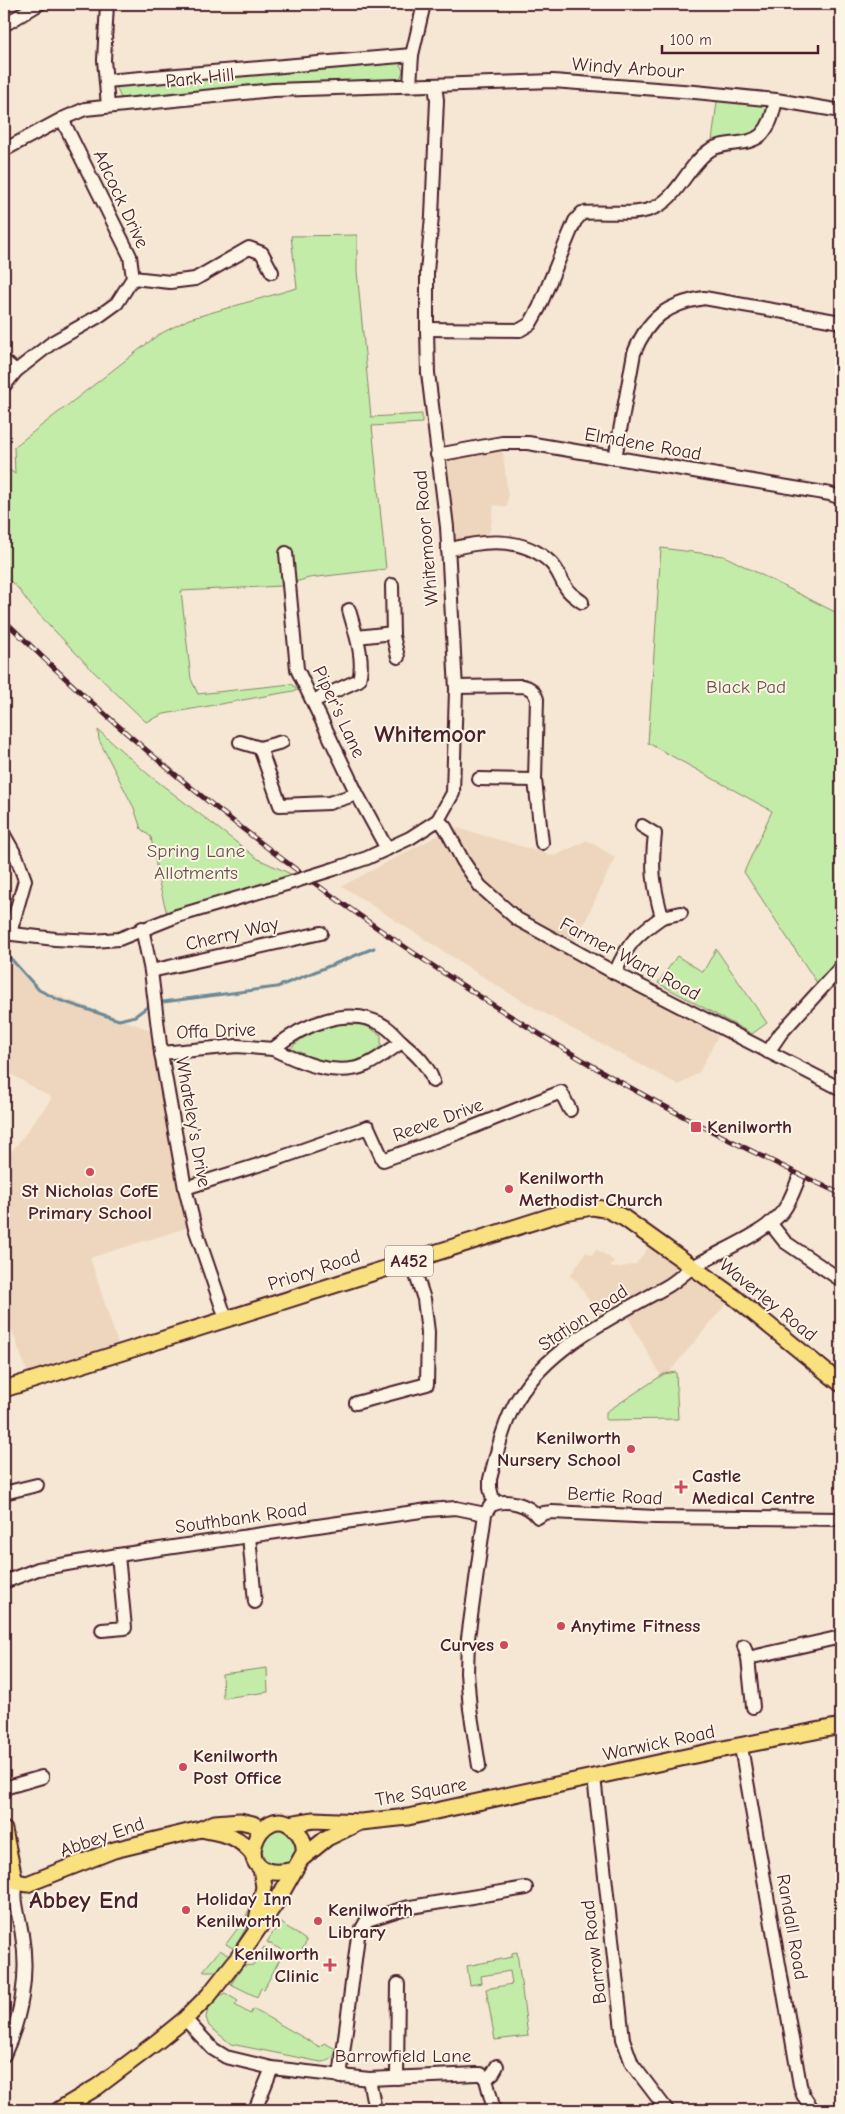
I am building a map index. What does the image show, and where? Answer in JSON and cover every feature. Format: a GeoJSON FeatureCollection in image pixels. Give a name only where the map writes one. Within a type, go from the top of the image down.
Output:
{"type":"FeatureCollection","features":[{"type":"Feature","properties":{"kind":"main road","name":"Priory Road"},"geometry":{"type":"LineString","coordinates":[[4,1388],[584,1207],[608,1210],[693,1266]]}},
{"type":"Feature","properties":{"kind":"main road","name":"Waverley Road"},"geometry":{"type":"LineString","coordinates":[[693,1266],[841,1384]]}},
{"type":"Feature","properties":{"kind":"main road","name":"Warwick Road"},"geometry":{"type":"LineString","coordinates":[[486,1801],[841,1726]]}},
{"type":"Feature","properties":{"kind":"main road","name":"The Square"},"geometry":{"type":"LineString","coordinates":[[286,1823],[314,1820],[362,1822],[408,1817],[486,1801]]}},
{"type":"Feature","properties":{"kind":"main road","name":"Abbey End"},"geometry":{"type":"LineString","coordinates":[[17,1882],[32,1883],[114,1850],[201,1829],[215,1823],[237,1821],[253,1824],[261,1829]]}},
{"type":"Feature","properties":{"kind":"main road","name":"The Square"},"geometry":{"type":"LineString","coordinates":[[297,1865],[327,1838],[362,1822]]}},
{"type":"Feature","properties":{"kind":"main road"},"geometry":{"type":"LineString","coordinates":[[59,2110],[97,2087],[185,2020],[222,1980],[283,1892],[304,1854],[303,1842],[298,1832],[286,1823],[274,1823],[261,1829],[253,1843],[253,1854],[254,1860],[262,1868],[277,1873],[297,1865]]}},
{"type":"Feature","properties":{"kind":"main road","name":"Abbey End"},"geometry":{"type":"LineString","coordinates":[[201,1829],[227,1834],[242,1841],[253,1854]]}},
{"type":"Feature","properties":{"kind":"main road"},"geometry":{"type":"LineString","coordinates":[[4,1830],[17,1882]]}},
{"type":"Feature","properties":{"kind":"main road"},"geometry":{"type":"LineString","coordinates":[[252,1935],[261,1906],[264,1887],[262,1868]]}},
{"type":"Feature","properties":{"kind":"street"},"geometry":{"type":"LineString","coordinates":[[4,25],[39,4]]}},
{"type":"Feature","properties":{"kind":"street"},"geometry":{"type":"LineString","coordinates":[[107,4],[104,60],[108,106]]}},
{"type":"Feature","properties":{"kind":"street"},"geometry":{"type":"LineString","coordinates":[[410,85],[412,55],[424,4]]}},
{"type":"Feature","properties":{"kind":"street","name":"Park Hill"},"geometry":{"type":"LineString","coordinates":[[106,81],[412,55]]}},
{"type":"Feature","properties":{"kind":"street","name":"Windy Arbour"},"geometry":{"type":"LineString","coordinates":[[410,85],[554,81],[624,85],[776,100],[841,111]]}},
{"type":"Feature","properties":{"kind":"street","name":"Park Hill"},"geometry":{"type":"LineString","coordinates":[[4,150],[85,109],[273,90],[410,85]]}},
{"type":"Feature","properties":{"kind":"street","name":"Whitemoor Road"},"geometry":{"type":"LineString","coordinates":[[7,933],[55,939],[93,941],[118,939],[142,928],[177,916],[334,869],[387,849],[410,838],[438,820],[453,793],[456,748],[456,687],[447,527],[428,373],[427,272],[432,216],[437,100],[435,85]]}},
{"type":"Feature","properties":{"kind":"street"},"geometry":{"type":"LineString","coordinates":[[427,329],[520,330],[530,324],[539,308],[575,221],[582,213],[649,210],[662,205],[701,157],[723,144],[750,141],[760,136],[770,125],[776,100]]}},
{"type":"Feature","properties":{"kind":"street","name":"Adcock Drive"},"geometry":{"type":"LineString","coordinates":[[4,386],[16,371],[53,342],[99,316],[117,303],[133,278],[130,256],[62,119]]}},
{"type":"Feature","properties":{"kind":"street"},"geometry":{"type":"LineString","coordinates":[[133,278],[170,282],[195,279],[249,248],[262,253],[272,272]]}},
{"type":"Feature","properties":{"kind":"street"},"geometry":{"type":"LineString","coordinates":[[615,458],[634,353],[654,320],[669,308],[684,302],[704,298],[841,322]]}},
{"type":"Feature","properties":{"kind":"street"},"geometry":{"type":"LineString","coordinates":[[4,361],[16,371]]}},
{"type":"Feature","properties":{"kind":"street","name":"Elmdene Road"},"geometry":{"type":"LineString","coordinates":[[437,456],[502,443],[528,444],[830,494],[841,498]]}},
{"type":"Feature","properties":{"kind":"street"},"geometry":{"type":"LineString","coordinates":[[448,550],[506,542],[525,546],[539,553],[552,563],[561,575],[567,589],[582,602]]}},
{"type":"Feature","properties":{"kind":"street","name":"Piper's Lane"},"geometry":{"type":"LineString","coordinates":[[286,553],[297,669],[357,794],[387,849]]}},
{"type":"Feature","properties":{"kind":"street"},"geometry":{"type":"LineString","coordinates":[[392,585],[393,633],[398,657]]}},
{"type":"Feature","properties":{"kind":"street"},"geometry":{"type":"LineString","coordinates":[[313,701],[359,680],[362,669],[357,637],[349,610]]}},
{"type":"Feature","properties":{"kind":"street"},"geometry":{"type":"LineString","coordinates":[[357,637],[393,633]]}},
{"type":"Feature","properties":{"kind":"street"},"geometry":{"type":"LineString","coordinates":[[456,687],[523,686],[530,688],[534,692],[537,699],[535,780],[542,843]]}},
{"type":"Feature","properties":{"kind":"street"},"geometry":{"type":"LineString","coordinates":[[240,742],[260,748],[282,742]]}},
{"type":"Feature","properties":{"kind":"street"},"geometry":{"type":"LineString","coordinates":[[260,748],[274,808],[328,803],[357,794]]}},
{"type":"Feature","properties":{"kind":"street"},"geometry":{"type":"LineString","coordinates":[[479,779],[535,780]]}},
{"type":"Feature","properties":{"kind":"street","name":"Farmer Ward Road"},"geometry":{"type":"LineString","coordinates":[[438,820],[445,827],[480,886],[501,906],[524,923],[615,973],[841,1089]]}},
{"type":"Feature","properties":{"kind":"street"},"geometry":{"type":"LineString","coordinates":[[642,826],[658,834],[652,858],[653,881],[662,917]]}},
{"type":"Feature","properties":{"kind":"street"},"geometry":{"type":"LineString","coordinates":[[4,835],[17,858],[25,880],[7,933]]}},
{"type":"Feature","properties":{"kind":"street"},"geometry":{"type":"LineString","coordinates":[[615,973],[624,950],[632,941],[662,917],[681,913]]}},
{"type":"Feature","properties":{"kind":"street","name":"Whateley's Drive"},"geometry":{"type":"LineString","coordinates":[[142,928],[151,971],[161,1053],[185,1188],[195,1228],[226,1319]]}},
{"type":"Feature","properties":{"kind":"street","name":"Cherry Way"},"geometry":{"type":"LineString","coordinates":[[151,971],[321,933]]}},
{"type":"Feature","properties":{"kind":"street"},"geometry":{"type":"LineString","coordinates":[[768,1052],[781,1033],[841,967]]}},
{"type":"Feature","properties":{"kind":"street","name":"Offa Drive"},"geometry":{"type":"LineString","coordinates":[[272,1049],[285,1039],[312,1024],[330,1019],[349,1017],[384,1026],[422,1061],[430,1073],[433,1082]]}},
{"type":"Feature","properties":{"kind":"street","name":"Offa Drive"},"geometry":{"type":"LineString","coordinates":[[161,1053],[237,1046],[272,1049],[313,1066],[352,1069],[373,1061],[402,1042]]}},
{"type":"Feature","properties":{"kind":"street","name":"Reeve Drive"},"geometry":{"type":"LineString","coordinates":[[185,1188],[274,1160],[368,1127],[383,1160],[562,1092],[570,1110]]}},
{"type":"Feature","properties":{"kind":"street","name":"Station Road"},"geometry":{"type":"LineString","coordinates":[[494,1504],[490,1488],[497,1452],[510,1413],[530,1382],[562,1352],[615,1314],[679,1280],[693,1266],[729,1248],[770,1223],[783,1211],[798,1180]]}},
{"type":"Feature","properties":{"kind":"street"},"geometry":{"type":"LineString","coordinates":[[770,1223],[785,1242],[841,1280]]}},
{"type":"Feature","properties":{"kind":"street"},"geometry":{"type":"LineString","coordinates":[[356,1403],[426,1384],[428,1332],[424,1299],[411,1260]]}},
{"type":"Feature","properties":{"kind":"street"},"geometry":{"type":"LineString","coordinates":[[4,1493],[37,1485]]}},
{"type":"Feature","properties":{"kind":"street","name":"Bertie Road"},"geometry":{"type":"LineString","coordinates":[[494,1504],[505,1502],[524,1506],[533,1510],[538,1516],[552,1512],[674,1517],[841,1519]]}},
{"type":"Feature","properties":{"kind":"street"},"geometry":{"type":"LineString","coordinates":[[479,1766],[470,1709],[467,1674],[468,1638],[485,1514],[488,1507],[494,1504]]}},
{"type":"Feature","properties":{"kind":"street","name":"Southbank Road"},"geometry":{"type":"LineString","coordinates":[[4,1582],[38,1569],[118,1555],[428,1510],[456,1508],[485,1514]]}},
{"type":"Feature","properties":{"kind":"street"},"geometry":{"type":"LineString","coordinates":[[248,1536],[255,1602]]}},
{"type":"Feature","properties":{"kind":"street"},"geometry":{"type":"LineString","coordinates":[[102,1630],[124,1628],[118,1555]]}},
{"type":"Feature","properties":{"kind":"street"},"geometry":{"type":"LineString","coordinates":[[753,1707],[746,1652],[841,1637]]}},
{"type":"Feature","properties":{"kind":"street","name":"Randall Road"},"geometry":{"type":"LineString","coordinates":[[742,1746],[800,2085],[803,2095],[813,2110]]}},
{"type":"Feature","properties":{"kind":"street"},"geometry":{"type":"LineString","coordinates":[[4,1788],[42,1777]]}},
{"type":"Feature","properties":{"kind":"street","name":"Barrow Road"},"geometry":{"type":"LineString","coordinates":[[594,1777],[623,2039],[632,2064],[667,2110]]}},
{"type":"Feature","properties":{"kind":"street"},"geometry":{"type":"LineString","coordinates":[[4,2055],[16,2020],[25,1969],[22,1935],[14,1892],[17,1882]]}},
{"type":"Feature","properties":{"kind":"street"},"geometry":{"type":"LineString","coordinates":[[340,2077],[347,2035],[359,1931],[365,1922],[370,1918],[393,1910],[471,1895],[526,1888]]}},
{"type":"Feature","properties":{"kind":"street"},"geometry":{"type":"LineString","coordinates":[[397,2078],[398,1984]]}},
{"type":"Feature","properties":{"kind":"street","name":"Barrowfield Lane"},"geometry":{"type":"LineString","coordinates":[[185,2020],[213,2049],[226,2057],[272,2068],[370,2079],[476,2074],[481,2074],[486,2079]]}},
{"type":"Feature","properties":{"kind":"street"},"geometry":{"type":"LineString","coordinates":[[494,2110],[486,2079],[494,2073],[497,2066]]}},
{"type":"Feature","properties":{"kind":"street"},"geometry":{"type":"LineString","coordinates":[[255,2110],[272,2068]]}},
{"type":"Feature","properties":{"kind":"street"},"geometry":{"type":"LineString","coordinates":[[370,2079],[375,2110]]}},
{"type":"Feature","properties":{"kind":"shaded area"},"geometry":{"type":"Polygon","coordinates":[[[502,443],[508,497],[507,507],[494,505],[490,530],[484,544],[448,550],[437,455],[502,443]]]}},
{"type":"Feature","properties":{"kind":"shaded area"},"geometry":{"type":"Polygon","coordinates":[[[454,827],[555,856],[587,840],[615,857],[584,924],[567,952],[718,1036],[699,1072],[679,1085],[502,989],[342,886],[454,827]]]}},
{"type":"Feature","properties":{"kind":"shaded area","name":"St Nicholas CofE Primary School"},"geometry":{"type":"Polygon","coordinates":[[[5,949],[40,989],[150,1030],[189,1227],[90,1258],[119,1347],[28,1375],[4,1308],[4,1152],[9,1155],[52,1098],[4,1070],[5,949]]]}},
{"type":"Feature","properties":{"kind":"shaded area"},"geometry":{"type":"Polygon","coordinates":[[[651,1244],[731,1298],[671,1370],[671,1373],[661,1376],[621,1305],[599,1317],[577,1281],[570,1276],[586,1252],[592,1255],[596,1249],[614,1261],[611,1266],[612,1268],[636,1264],[651,1244]]]}},
{"type":"Feature","properties":{"kind":"green space"},"geometry":{"type":"Polygon","coordinates":[[[399,62],[403,71],[401,77],[395,80],[132,98],[121,98],[116,87],[122,84],[399,62]]]}},
{"type":"Feature","properties":{"kind":"green space"},"geometry":{"type":"Polygon","coordinates":[[[718,94],[776,100],[760,136],[711,149],[718,94]]]}},
{"type":"Feature","properties":{"kind":"green space"},"geometry":{"type":"Polygon","coordinates":[[[357,235],[357,271],[371,417],[422,414],[422,423],[372,426],[386,569],[309,578],[281,586],[181,591],[191,679],[198,694],[291,684],[299,690],[164,714],[146,722],[93,671],[32,607],[17,587],[4,576],[4,466],[15,474],[14,447],[158,335],[189,319],[297,288],[291,236],[357,235]]]}},
{"type":"Feature","properties":{"kind":"green space","name":"Black Pad"},"geometry":{"type":"Polygon","coordinates":[[[661,548],[724,556],[841,615],[841,967],[821,989],[744,872],[772,811],[648,743],[661,548]]]}},
{"type":"Feature","properties":{"kind":"green space","name":"Spring Lane Allotments"},"geometry":{"type":"Polygon","coordinates":[[[98,730],[149,775],[258,859],[293,875],[167,914],[151,837],[141,829],[134,808],[99,740],[98,730]]]}},
{"type":"Feature","properties":{"kind":"green space"},"geometry":{"type":"Polygon","coordinates":[[[716,949],[767,1023],[752,1034],[658,983],[677,956],[703,972],[716,949]]]}},
{"type":"Feature","properties":{"kind":"green space"},"geometry":{"type":"Polygon","coordinates":[[[337,1024],[365,1025],[381,1035],[381,1045],[372,1057],[346,1065],[317,1061],[290,1049],[306,1037],[337,1024]]]}},
{"type":"Feature","properties":{"kind":"green space"},"geometry":{"type":"Polygon","coordinates":[[[676,1372],[678,1419],[606,1420],[606,1412],[664,1374],[676,1372]]]}},
{"type":"Feature","properties":{"kind":"green space"},"geometry":{"type":"Polygon","coordinates":[[[267,1668],[268,1692],[223,1698],[222,1674],[267,1668]]]}},
{"type":"Feature","properties":{"kind":"green space"},"geometry":{"type":"Polygon","coordinates":[[[283,1826],[300,1843],[293,1861],[286,1865],[275,1865],[266,1860],[262,1852],[262,1835],[283,1826]]]}},
{"type":"Feature","properties":{"kind":"green space"},"geometry":{"type":"Polygon","coordinates":[[[4,1893],[11,1973],[8,2005],[4,2022],[4,1893]]]}},
{"type":"Feature","properties":{"kind":"green space"},"geometry":{"type":"Polygon","coordinates":[[[252,1904],[256,1904],[247,1926],[234,1949],[226,1944],[244,1920],[252,1904]]]}},
{"type":"Feature","properties":{"kind":"green space"},"geometry":{"type":"Polygon","coordinates":[[[280,1922],[307,1941],[297,1958],[267,1942],[280,1922]]]}},
{"type":"Feature","properties":{"kind":"green space"},"geometry":{"type":"Polygon","coordinates":[[[264,1947],[281,1957],[264,1989],[261,1988],[257,1997],[231,1984],[243,1966],[253,1965],[264,1947]]]}},
{"type":"Feature","properties":{"kind":"green space"},"geometry":{"type":"Polygon","coordinates":[[[220,1950],[229,1956],[218,1971],[203,1971],[220,1950]]]}},
{"type":"Feature","properties":{"kind":"green space"},"geometry":{"type":"Polygon","coordinates":[[[517,1952],[528,2036],[495,2040],[486,1989],[512,1984],[510,1971],[481,1976],[482,1983],[470,1985],[467,1966],[512,1957],[512,1953],[517,1952]]]}},
{"type":"Feature","properties":{"kind":"green space"},"geometry":{"type":"Polygon","coordinates":[[[225,1993],[238,2001],[235,2005],[250,2014],[253,2009],[320,2047],[324,2043],[336,2049],[333,2057],[330,2060],[321,2062],[231,2044],[209,2026],[206,2018],[208,2007],[215,1999],[225,1993]]]}},
{"type":"Feature","properties":{"kind":"waterway"},"geometry":{"type":"LineString","coordinates":[[163,1002],[277,987],[374,948]]}},
{"type":"Feature","properties":{"kind":"waterway"},"geometry":{"type":"LineString","coordinates":[[4,951],[39,990],[59,1000],[119,1020],[135,1016],[150,1005]]}},
{"type":"Feature","properties":{"kind":"railway"},"geometry":{"type":"LineString","coordinates":[[4,620],[73,686],[145,749],[294,868],[371,924],[531,1029],[613,1078],[669,1109],[841,1194]]}},
{"type":"Feature","properties":{"kind":"place","name":"Kenilworth"},"geometry":{"type":"Point","coordinates":[696,1127]}},
{"type":"Feature","properties":{"kind":"place","name":"St Nicholas CofE Primary School"},"geometry":{"type":"Point","coordinates":[90,1172]}},
{"type":"Feature","properties":{"kind":"place","name":"Kenilworth Methodist Church"},"geometry":{"type":"Point","coordinates":[509,1189]}},
{"type":"Feature","properties":{"kind":"place","name":"Kenilworth Nursery School"},"geometry":{"type":"Point","coordinates":[631,1449]}},
{"type":"Feature","properties":{"kind":"place","name":"Castle Medical Centre"},"geometry":{"type":"Point","coordinates":[681,1487]}},
{"type":"Feature","properties":{"kind":"place","name":"Anytime Fitness"},"geometry":{"type":"Point","coordinates":[561,1626]}},
{"type":"Feature","properties":{"kind":"place","name":"Curves"},"geometry":{"type":"Point","coordinates":[504,1645]}},
{"type":"Feature","properties":{"kind":"place","name":"Kenilworth Post Office"},"geometry":{"type":"Point","coordinates":[183,1767]}},
{"type":"Feature","properties":{"kind":"place","name":"Holiday Inn Kenilworth"},"geometry":{"type":"Point","coordinates":[186,1910]}},
{"type":"Feature","properties":{"kind":"place","name":"Kenilworth Library"},"geometry":{"type":"Point","coordinates":[318,1921]}},
{"type":"Feature","properties":{"kind":"place","name":"Kenilworth Clinic"},"geometry":{"type":"Point","coordinates":[330,1965]}},
{"type":"Feature","properties":{"kind":"district","name":"Whitemoor"},"geometry":{"type":"Point","coordinates":[430,734]}},
{"type":"Feature","properties":{"kind":"district","name":"Abbey End"},"geometry":{"type":"Point","coordinates":[84,1900]}}]}
